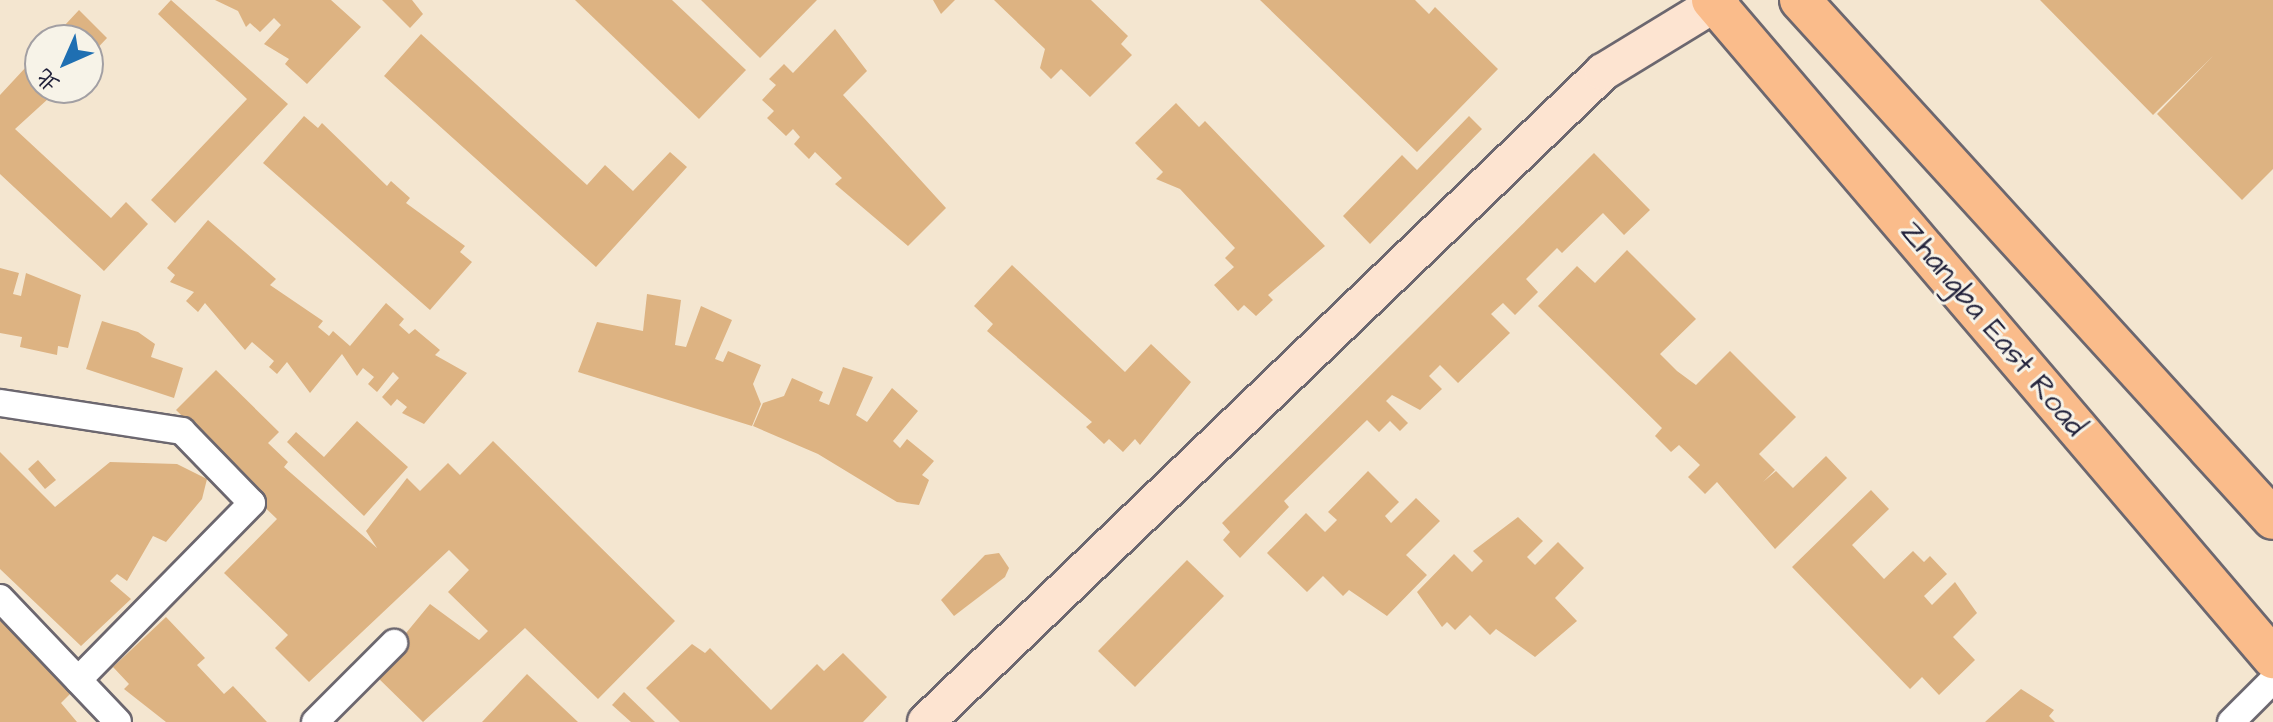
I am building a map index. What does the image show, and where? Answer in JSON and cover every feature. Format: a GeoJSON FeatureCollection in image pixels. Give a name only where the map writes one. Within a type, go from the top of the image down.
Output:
{"type":"FeatureCollection","features":[{"type":"Feature","properties":{"kind":"main road"},"geometry":{"type":"LineString","coordinates":[[1800,0],[2273,519]]}},
{"type":"Feature","properties":{"kind":"main road","name":"Zhangba East Road"},"geometry":{"type":"LineString","coordinates":[[1716,1],[2273,658]]}},
{"type":"Feature","properties":{"kind":"street"},"geometry":{"type":"LineString","coordinates":[[926,722],[1603,72],[1716,1]]}},
{"type":"Feature","properties":{"kind":"street"},"geometry":{"type":"LineString","coordinates":[[0,403],[182,431],[252,503],[78,680]]}},
{"type":"Feature","properties":{"kind":"street"},"geometry":{"type":"LineString","coordinates":[[0,598],[118,722]]}},
{"type":"Feature","properties":{"kind":"street"},"geometry":{"type":"LineString","coordinates":[[315,722],[394,643]]}},
{"type":"Feature","properties":{"kind":"street"},"geometry":{"type":"LineString","coordinates":[[2231,722],[2273,680]]}},
{"type":"Feature","properties":{"kind":"building"},"geometry":{"type":"Polygon","coordinates":[[[171,0],[288,104],[175,223],[151,200],[247,99],[158,14],[171,0]]]}},
{"type":"Feature","properties":{"kind":"building"},"geometry":{"type":"Polygon","coordinates":[[[215,0],[331,0],[361,27],[307,84],[285,64],[289,59],[264,44],[281,25],[274,18],[260,32],[250,23],[246,27],[238,11],[215,0]]]}},
{"type":"Feature","properties":{"kind":"building"},"geometry":{"type":"Polygon","coordinates":[[[382,0],[412,0],[423,14],[410,28],[382,0]]]}},
{"type":"Feature","properties":{"kind":"building"},"geometry":{"type":"Polygon","coordinates":[[[575,0],[672,0],[746,70],[699,119],[575,0]]]}},
{"type":"Feature","properties":{"kind":"building"},"geometry":{"type":"Polygon","coordinates":[[[701,0],[817,0],[760,58],[701,0]]]}},
{"type":"Feature","properties":{"kind":"building"},"geometry":{"type":"Polygon","coordinates":[[[933,0],[955,0],[941,14],[933,0]]]}},
{"type":"Feature","properties":{"kind":"building"},"geometry":{"type":"Polygon","coordinates":[[[994,0],[1091,0],[1128,36],[1121,44],[1132,55],[1090,97],[1061,69],[1051,79],[1040,68],[1045,49],[994,0]]]}},
{"type":"Feature","properties":{"kind":"building"},"geometry":{"type":"Polygon","coordinates":[[[1260,0],[1415,0],[1429,14],[1435,7],[1498,69],[1417,152],[1260,0]]]}},
{"type":"Feature","properties":{"kind":"building"},"geometry":{"type":"Polygon","coordinates":[[[2040,0],[2273,0],[2273,169],[2242,200],[2157,114],[2213,56],[2153,115],[2040,0]]]}},
{"type":"Feature","properties":{"kind":"building"},"geometry":{"type":"Polygon","coordinates":[[[79,10],[93,24],[66,24],[79,10]]]}},
{"type":"Feature","properties":{"kind":"building"},"geometry":{"type":"Polygon","coordinates":[[[835,29],[867,71],[843,95],[946,208],[908,246],[835,184],[842,178],[815,152],[809,159],[794,144],[800,137],[793,129],[786,136],[767,118],[774,111],[762,100],[776,85],[769,79],[784,64],[793,73],[835,29]]]}},
{"type":"Feature","properties":{"kind":"building"},"geometry":{"type":"Polygon","coordinates":[[[421,34],[587,185],[605,165],[633,191],[670,152],[687,167],[596,267],[384,76],[421,34]]]}},
{"type":"Feature","properties":{"kind":"building"},"geometry":{"type":"Polygon","coordinates":[[[24,69],[24,104],[42,104],[15,129],[111,218],[126,202],[148,224],[104,271],[0,174],[0,95],[24,69]]]}},
{"type":"Feature","properties":{"kind":"building"},"geometry":{"type":"Polygon","coordinates":[[[1176,103],[1199,127],[1205,121],[1325,246],[1268,295],[1273,300],[1256,316],[1244,305],[1238,311],[1214,285],[1234,267],[1225,258],[1235,248],[1180,189],[1156,179],[1163,172],[1135,143],[1176,103]]]}},
{"type":"Feature","properties":{"kind":"building"},"geometry":{"type":"Polygon","coordinates":[[[304,116],[318,128],[322,123],[387,186],[391,181],[410,198],[406,203],[465,246],[460,252],[472,262],[430,310],[263,163],[304,116]]]}},
{"type":"Feature","properties":{"kind":"building"},"geometry":{"type":"Polygon","coordinates":[[[1469,116],[1482,129],[1370,244],[1343,216],[1402,155],[1417,170],[1469,116]]]}},
{"type":"Feature","properties":{"kind":"building"},"geometry":{"type":"Polygon","coordinates":[[[1594,153],[1650,210],[1624,235],[1603,213],[1562,253],[1557,248],[1526,279],[1538,292],[1515,315],[1503,303],[1491,314],[1510,333],[1458,383],[1440,365],[1429,376],[1442,389],[1420,410],[1392,395],[1386,401],[1408,423],[1400,431],[1390,421],[1379,432],[1367,420],[1284,501],[1289,507],[1240,558],[1223,540],[1230,532],[1222,523],[1594,153]]]}},
{"type":"Feature","properties":{"kind":"building"},"geometry":{"type":"Polygon","coordinates":[[[208,220],[276,279],[270,285],[323,321],[318,327],[329,336],[333,331],[350,346],[386,303],[404,319],[399,325],[409,334],[415,329],[440,350],[435,355],[467,373],[424,424],[402,413],[407,407],[397,399],[391,406],[382,397],[399,378],[393,372],[377,392],[368,384],[374,377],[363,368],[357,376],[342,354],[310,393],[287,362],[277,374],[269,367],[274,361],[252,342],[245,350],[205,303],[198,312],[186,301],[194,292],[170,282],[175,275],[167,268],[208,220]]]}},
{"type":"Feature","properties":{"kind":"building"},"geometry":{"type":"Polygon","coordinates":[[[1627,250],[1696,319],[1660,354],[1677,371],[1696,385],[1730,351],[1796,417],[1759,454],[1775,470],[1763,482],[1776,471],[1793,488],[1826,456],[1847,478],[1775,549],[1717,482],[1705,494],[1688,477],[1700,465],[1679,445],[1671,452],[1655,436],[1662,428],[1538,306],[1577,266],[1595,283],[1627,250]]]}},
{"type":"Feature","properties":{"kind":"building"},"geometry":{"type":"Polygon","coordinates":[[[1012,265],[1125,372],[1151,344],[1191,382],[1140,445],[1135,439],[1123,452],[1109,439],[1104,444],[1086,427],[1092,422],[987,331],[993,324],[974,306],[1012,265]]]}},
{"type":"Feature","properties":{"kind":"building"},"geometry":{"type":"Polygon","coordinates":[[[0,268],[19,273],[13,294],[21,296],[26,273],[81,295],[68,348],[58,346],[57,355],[20,347],[22,337],[0,333],[0,268]]]}},
{"type":"Feature","properties":{"kind":"building"},"geometry":{"type":"Polygon","coordinates":[[[647,294],[681,300],[675,345],[686,347],[701,306],[732,320],[715,359],[723,362],[728,351],[761,365],[753,384],[761,404],[752,426],[578,372],[597,322],[643,331],[647,294]]]}},
{"type":"Feature","properties":{"kind":"building"},"geometry":{"type":"Polygon","coordinates":[[[102,321],[138,332],[155,344],[151,357],[183,368],[174,398],[86,369],[102,321]]]}},
{"type":"Feature","properties":{"kind":"building"},"geometry":{"type":"Polygon","coordinates":[[[843,367],[873,377],[856,415],[867,422],[892,388],[918,411],[893,441],[900,448],[907,439],[934,461],[922,475],[929,480],[919,505],[897,502],[818,454],[753,426],[763,403],[784,396],[792,378],[823,392],[819,401],[829,405],[843,367]]]}},
{"type":"Feature","properties":{"kind":"building"},"geometry":{"type":"Polygon","coordinates":[[[216,370],[279,432],[268,443],[288,462],[284,467],[377,548],[366,531],[407,478],[420,491],[448,463],[460,475],[493,441],[675,621],[598,699],[525,628],[423,722],[373,673],[430,604],[479,640],[488,631],[448,592],[469,570],[449,550],[309,682],[275,648],[288,635],[224,573],[277,519],[254,497],[260,492],[176,410],[216,370]]]}},
{"type":"Feature","properties":{"kind":"building"},"geometry":{"type":"Polygon","coordinates":[[[357,421],[408,467],[364,516],[287,442],[296,432],[324,457],[357,421]]]}},
{"type":"Feature","properties":{"kind":"building"},"geometry":{"type":"Polygon","coordinates":[[[0,452],[55,507],[110,462],[177,464],[207,479],[202,499],[166,542],[153,536],[127,581],[117,574],[110,581],[131,599],[81,646],[0,569],[0,452]]]}},
{"type":"Feature","properties":{"kind":"building"},"geometry":{"type":"Polygon","coordinates":[[[38,460],[56,480],[45,489],[28,469],[38,460]]]}},
{"type":"Feature","properties":{"kind":"building"},"geometry":{"type":"Polygon","coordinates":[[[1368,471],[1399,502],[1385,516],[1391,523],[1416,498],[1440,521],[1406,555],[1427,575],[1387,616],[1349,590],[1343,596],[1323,576],[1307,592],[1267,553],[1306,513],[1325,532],[1337,520],[1328,512],[1368,471]]]}},
{"type":"Feature","properties":{"kind":"building"},"geometry":{"type":"Polygon","coordinates":[[[1871,490],[1889,509],[1852,545],[1884,579],[1913,551],[1924,562],[1930,556],[1947,574],[1924,596],[1932,605],[1955,582],[1977,613],[1953,637],[1975,660],[1939,695],[1922,677],[1910,689],[1792,567],[1871,490]]]}},
{"type":"Feature","properties":{"kind":"building"},"geometry":{"type":"Polygon","coordinates":[[[1518,517],[1543,541],[1527,557],[1535,565],[1558,542],[1584,568],[1555,598],[1577,621],[1535,657],[1496,629],[1490,635],[1470,615],[1455,630],[1447,622],[1442,627],[1417,592],[1454,554],[1472,572],[1483,561],[1473,551],[1518,517]]]}},
{"type":"Feature","properties":{"kind":"building"},"geometry":{"type":"Polygon","coordinates":[[[999,553],[1009,568],[1005,577],[954,616],[941,600],[985,555],[999,553]]]}},
{"type":"Feature","properties":{"kind":"building"},"geometry":{"type":"Polygon","coordinates":[[[1187,560],[1224,596],[1135,687],[1098,651],[1187,560]]]}},
{"type":"Feature","properties":{"kind":"building"},"geometry":{"type":"Polygon","coordinates":[[[0,603],[81,683],[61,703],[77,722],[0,722],[0,603]]]}},
{"type":"Feature","properties":{"kind":"building"},"geometry":{"type":"Polygon","coordinates":[[[166,617],[205,658],[197,665],[224,694],[233,686],[267,722],[166,722],[124,689],[129,684],[113,667],[166,617]]]}},
{"type":"Feature","properties":{"kind":"building"},"geometry":{"type":"Polygon","coordinates":[[[692,644],[705,653],[710,648],[771,710],[817,664],[824,671],[843,653],[887,697],[863,722],[680,722],[646,688],[692,644]]]}},
{"type":"Feature","properties":{"kind":"building"},"geometry":{"type":"Polygon","coordinates":[[[527,674],[578,722],[482,722],[527,674]]]}},
{"type":"Feature","properties":{"kind":"building"},"geometry":{"type":"Polygon","coordinates":[[[2021,689],[2054,710],[2049,716],[2055,722],[1985,722],[2021,689]]]}},
{"type":"Feature","properties":{"kind":"building"},"geometry":{"type":"Polygon","coordinates":[[[624,692],[655,722],[631,722],[612,705],[624,692]]]}}]}
